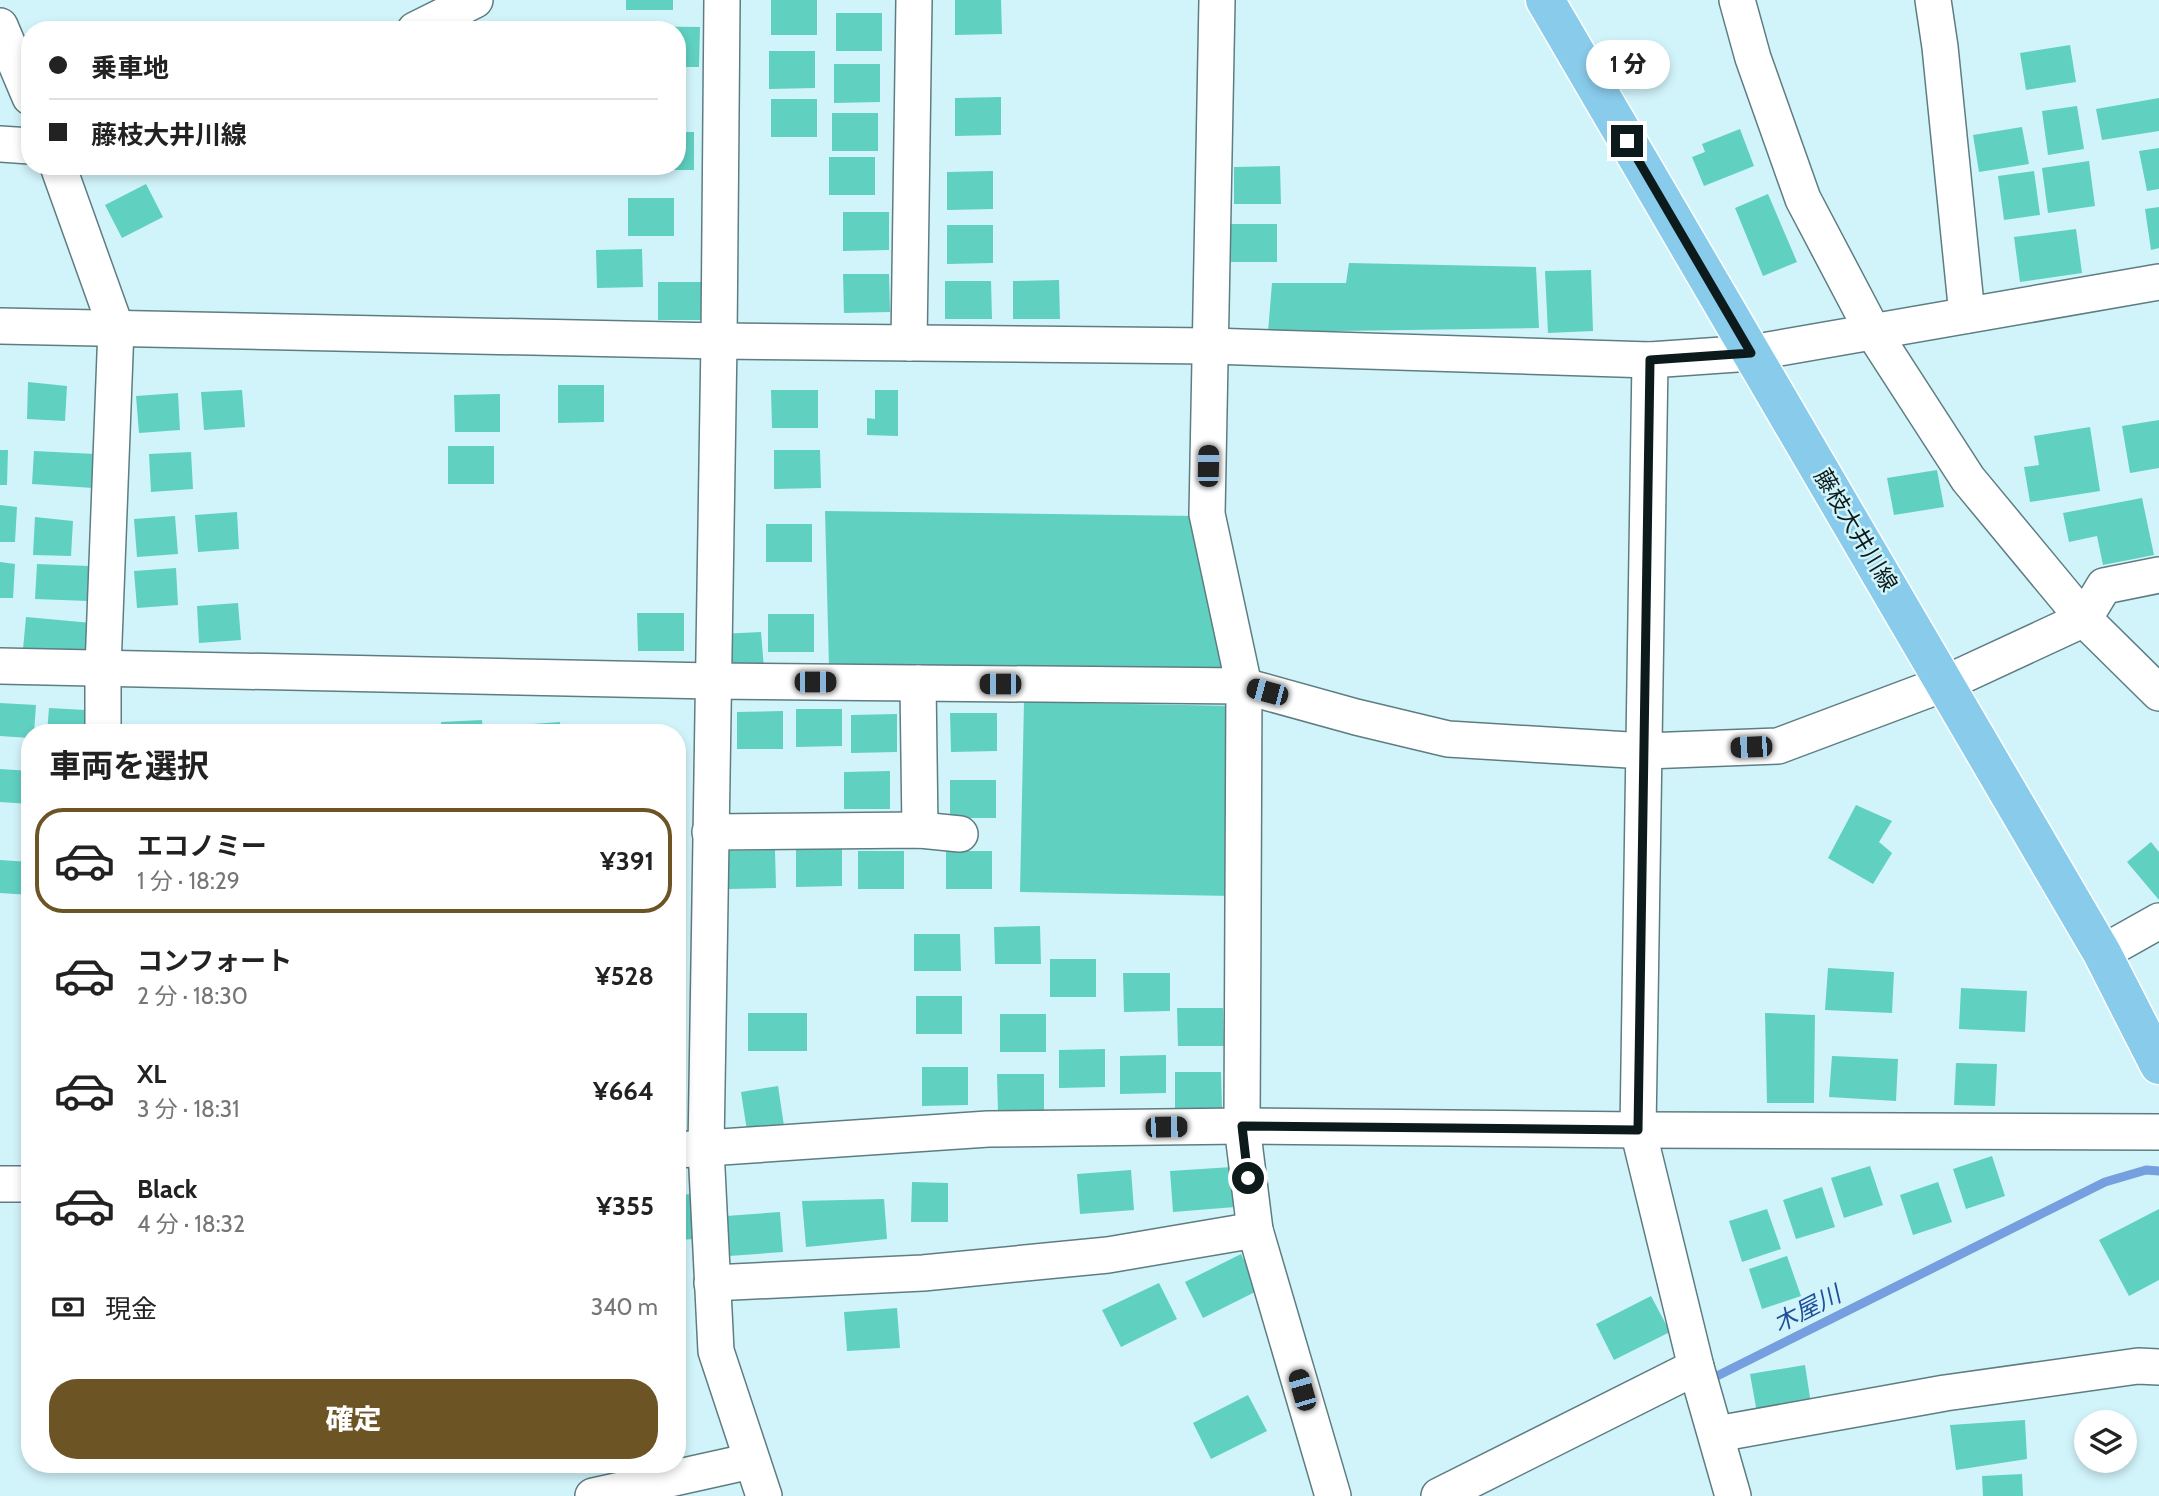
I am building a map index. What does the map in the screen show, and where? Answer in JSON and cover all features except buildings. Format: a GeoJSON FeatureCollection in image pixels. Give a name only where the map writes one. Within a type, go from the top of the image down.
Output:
{"type":"FeatureCollection","features":[{"type":"Feature","properties":{"kind":"main road","name":"藤枝大井川線"},"geometry":{"type":"LineString","coordinates":[[1545,0],[2102,953],[2159,1065]]}},
{"type":"Feature","properties":{"kind":"street"},"geometry":{"type":"LineString","coordinates":[[433,21],[475,0]]}},
{"type":"Feature","properties":{"kind":"street"},"geometry":{"type":"LineString","coordinates":[[722,0],[710,832],[692,1149],[712,1283],[716,1351],[764,1496]]}},
{"type":"Feature","properties":{"kind":"street"},"geometry":{"type":"LineString","coordinates":[[909,344],[914,0]]}},
{"type":"Feature","properties":{"kind":"street"},"geometry":{"type":"LineString","coordinates":[[1217,0],[1207,514],[1244,686],[1242,1126],[1255,1230],[1333,1496]]}},
{"type":"Feature","properties":{"kind":"street"},"geometry":{"type":"LineString","coordinates":[[1737,0],[1753,58],[1803,199],[1872,332],[1968,479],[2084,619],[2159,693]]}},
{"type":"Feature","properties":{"kind":"street"},"geometry":{"type":"LineString","coordinates":[[1933,0],[1966,315]]}},
{"type":"Feature","properties":{"kind":"street"},"geometry":{"type":"LineString","coordinates":[[0,26],[21,76]]}},
{"type":"Feature","properties":{"kind":"street"},"geometry":{"type":"LineString","coordinates":[[0,144],[21,145]]}},
{"type":"Feature","properties":{"kind":"street"},"geometry":{"type":"LineString","coordinates":[[61,175],[116,328],[103,724]]}},
{"type":"Feature","properties":{"kind":"street"},"geometry":{"type":"LineString","coordinates":[[0,327],[909,344],[1211,346],[1650,360],[1751,353],[2159,282]]}},
{"type":"Feature","properties":{"kind":"street"},"geometry":{"type":"LineString","coordinates":[[1650,360],[1638,1130],[1700,1381],[1733,1496]]}},
{"type":"Feature","properties":{"kind":"street"},"geometry":{"type":"LineString","coordinates":[[0,666],[712,681],[1244,686],[1448,739],[1645,751],[1778,746],[1946,683],[2084,619],[2104,586],[2159,575]]}},
{"type":"Feature","properties":{"kind":"street"},"geometry":{"type":"LineString","coordinates":[[918,683],[920,830]]}},
{"type":"Feature","properties":{"kind":"street"},"geometry":{"type":"LineString","coordinates":[[710,832],[920,830],[960,834]]}},
{"type":"Feature","properties":{"kind":"street"},"geometry":{"type":"LineString","coordinates":[[2102,953],[2159,921]]}},
{"type":"Feature","properties":{"kind":"street"},"geometry":{"type":"LineString","coordinates":[[692,1149],[988,1129],[1242,1126],[2159,1132]]}},
{"type":"Feature","properties":{"kind":"street"},"geometry":{"type":"LineString","coordinates":[[0,1184],[21,1184]]}},
{"type":"Feature","properties":{"kind":"street"},"geometry":{"type":"LineString","coordinates":[[712,1283],[923,1273],[1108,1255],[1255,1230]]}},
{"type":"Feature","properties":{"kind":"street"},"geometry":{"type":"LineString","coordinates":[[1717,1434],[1945,1393],[2138,1366],[2159,1367]]}},
{"type":"Feature","properties":{"kind":"street"},"geometry":{"type":"LineString","coordinates":[[1439,1496],[1700,1381]]}},
{"type":"Feature","properties":{"kind":"street"},"geometry":{"type":"LineString","coordinates":[[593,1496],[751,1461]]}},
{"type":"Feature","properties":{"kind":"waterway","name":"木屋川"},"geometry":{"type":"LineString","coordinates":[[1709,1380],[2105,1182],[2146,1170],[2159,1171]]}},
{"type":"Feature","properties":{"kind":"route"},"geometry":{"type":"LineString","coordinates":[[1248,1178],[1242,1126],[1638,1130],[1650,360],[1751,353],[1627,141]]}}]}
